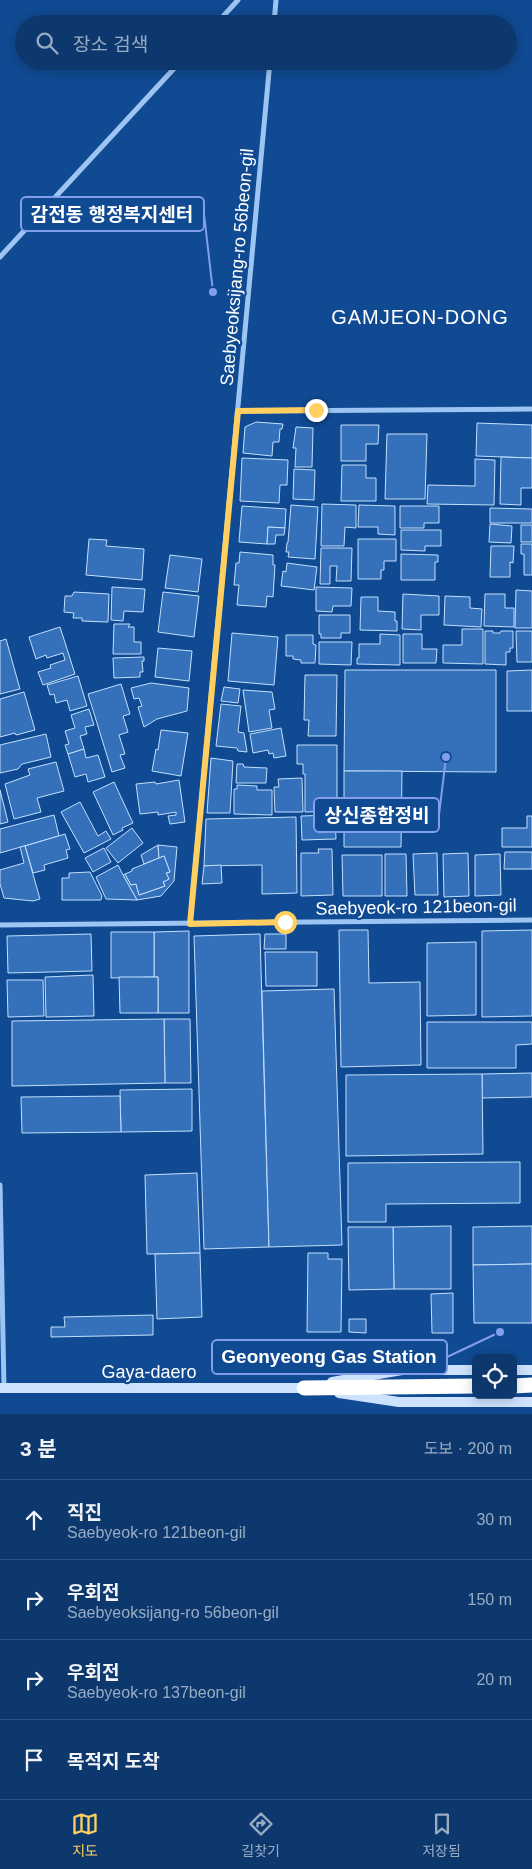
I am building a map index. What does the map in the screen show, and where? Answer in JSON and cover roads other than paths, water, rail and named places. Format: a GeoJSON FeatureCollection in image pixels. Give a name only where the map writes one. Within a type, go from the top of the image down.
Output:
{"type":"FeatureCollection","features":[{"type":"Feature","properties":{"kind":"highway"},"geometry":{"type":"LineString","coordinates":[[304,1388],[472,1386]]}},
{"type":"Feature","properties":{"kind":"highway"},"geometry":{"type":"LineString","coordinates":[[517,1386],[532,1386]]}},
{"type":"Feature","properties":{"kind":"main road"},"geometry":{"type":"LineString","coordinates":[[304,1388],[402,1370],[472,1370]]}},
{"type":"Feature","properties":{"kind":"main road"},"geometry":{"type":"LineString","coordinates":[[517,1370],[532,1370]]}},
{"type":"Feature","properties":{"kind":"main road","name":"Gaya-daero"},"geometry":{"type":"LineString","coordinates":[[2,1388],[304,1388],[399,1402],[532,1402]]}},
{"type":"Feature","properties":{"kind":"street"},"geometry":{"type":"LineString","coordinates":[[224,15],[238,0]]}},
{"type":"Feature","properties":{"kind":"street"},"geometry":{"type":"LineString","coordinates":[[275,15],[276,0]]}},
{"type":"Feature","properties":{"kind":"street"},"geometry":{"type":"LineString","coordinates":[[0,257],[173,70]]}},
{"type":"Feature","properties":{"kind":"street","name":"Saebyeoksijang-ro 56beon-gil"},"geometry":{"type":"LineString","coordinates":[[190,924],[269,70]]}},
{"type":"Feature","properties":{"kind":"street"},"geometry":{"type":"LineString","coordinates":[[238,411],[532,409]]}},
{"type":"Feature","properties":{"kind":"street","name":"Saebyeok-ro 121beon-gil"},"geometry":{"type":"LineString","coordinates":[[0,925],[532,920]]}},
{"type":"Feature","properties":{"kind":"street","name":"Gaya-daero"},"geometry":{"type":"LineString","coordinates":[[0,1185],[2,1388]]}},
{"type":"Feature","properties":{"kind":"place","name":"감전동 행정복지센터"},"geometry":{"type":"Point","coordinates":[213,292]}},
{"type":"Feature","properties":{"kind":"place","name":"상신종합정비"},"geometry":{"type":"Point","coordinates":[446,757]}},
{"type":"Feature","properties":{"kind":"place","name":"Geonyeong Gas Station"},"geometry":{"type":"Point","coordinates":[500,1332]}},
{"type":"Feature","properties":{"kind":"district","name":"GAMJEON-DONG"},"geometry":{"type":"Point","coordinates":[420,317]}}]}
